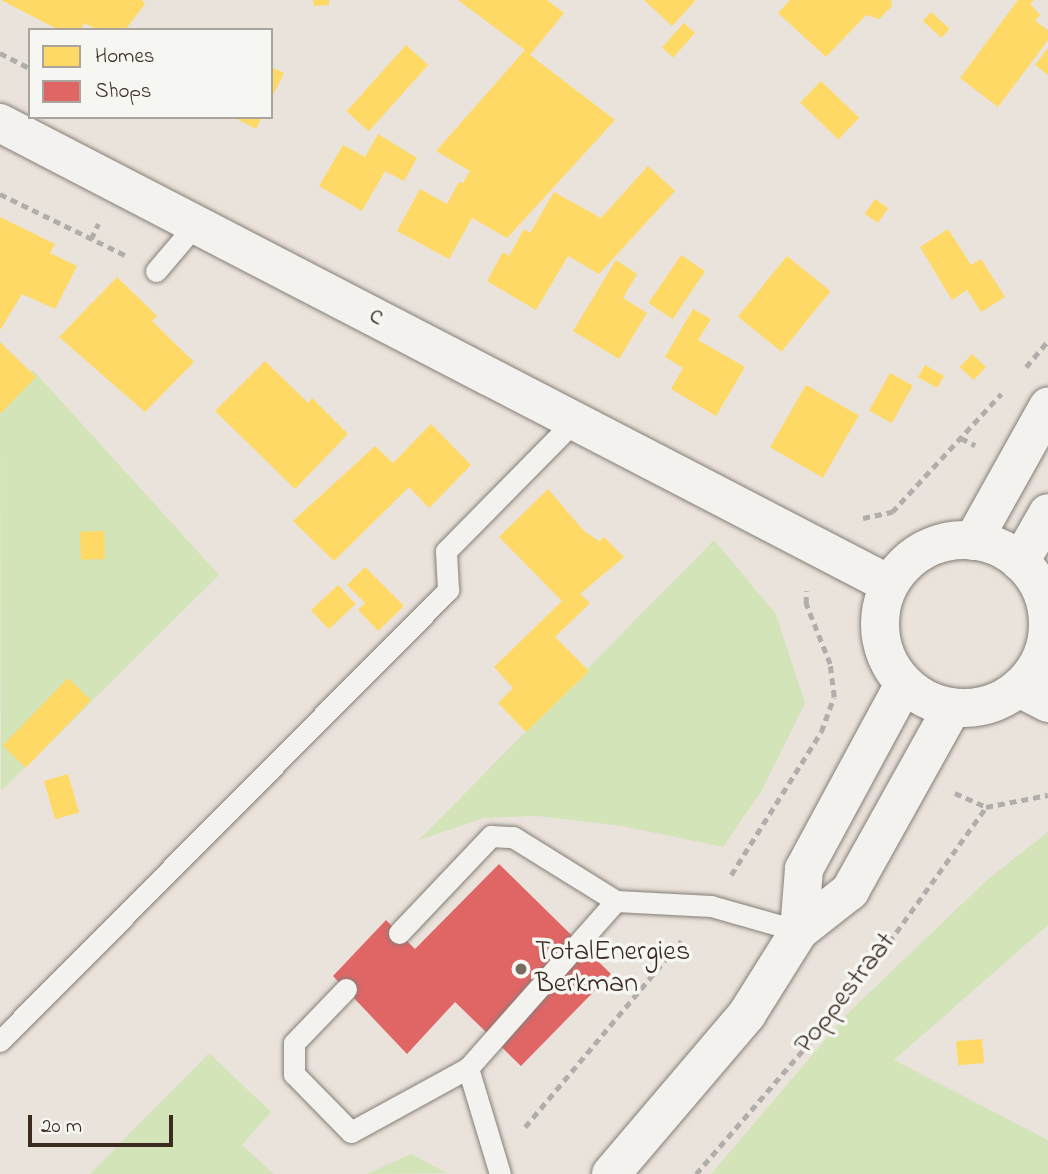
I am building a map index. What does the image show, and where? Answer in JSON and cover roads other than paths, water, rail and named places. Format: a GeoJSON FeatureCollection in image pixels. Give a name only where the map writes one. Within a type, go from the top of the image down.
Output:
{"type":"FeatureCollection","features":[{"type":"Feature","properties":{"kind":"street","name":"c"},"geometry":{"type":"LineString","coordinates":[[0,123],[889,584]]}},
{"type":"Feature","properties":{"kind":"street"},"geometry":{"type":"LineString","coordinates":[[973,541],[1048,407]]}},
{"type":"Feature","properties":{"kind":"street"},"geometry":{"type":"LineString","coordinates":[[1020,562],[1048,513]]}},
{"type":"Feature","properties":{"kind":"street"},"geometry":{"type":"LineString","coordinates":[[948,541],[973,541],[999,548],[1020,562],[1044,601],[1047,647],[1035,669],[1033,696],[975,708],[952,708],[925,700],[904,684],[888,663],[880,636],[880,609],[889,584],[905,563],[925,549],[948,541]]}},
{"type":"Feature","properties":{"kind":"street"},"geometry":{"type":"LineString","coordinates":[[799,931],[804,869],[904,684]]}},
{"type":"Feature","properties":{"kind":"street"},"geometry":{"type":"LineString","coordinates":[[611,1174],[747,1014],[799,931],[850,891],[952,708]]}},
{"type":"Feature","properties":{"kind":"lane"},"geometry":{"type":"LineString","coordinates":[[156,271],[195,225]]}},
{"type":"Feature","properties":{"kind":"lane"},"geometry":{"type":"LineString","coordinates":[[0,1041],[448,590],[446,551],[574,421]]}},
{"type":"Feature","properties":{"kind":"lane"},"geometry":{"type":"LineString","coordinates":[[399,933],[491,836],[513,837],[616,901],[711,906],[799,931]]}},
{"type":"Feature","properties":{"kind":"lane"},"geometry":{"type":"LineString","coordinates":[[346,989],[295,1043],[294,1074],[351,1132],[468,1068],[616,901]]}},
{"type":"Feature","properties":{"kind":"lane"},"geometry":{"type":"LineString","coordinates":[[468,1068],[498,1167]]}},
{"type":"Feature","properties":{"kind":"place","name":"TotalEnergies Berkman"},"geometry":{"type":"Point","coordinates":[521,969]}}]}
